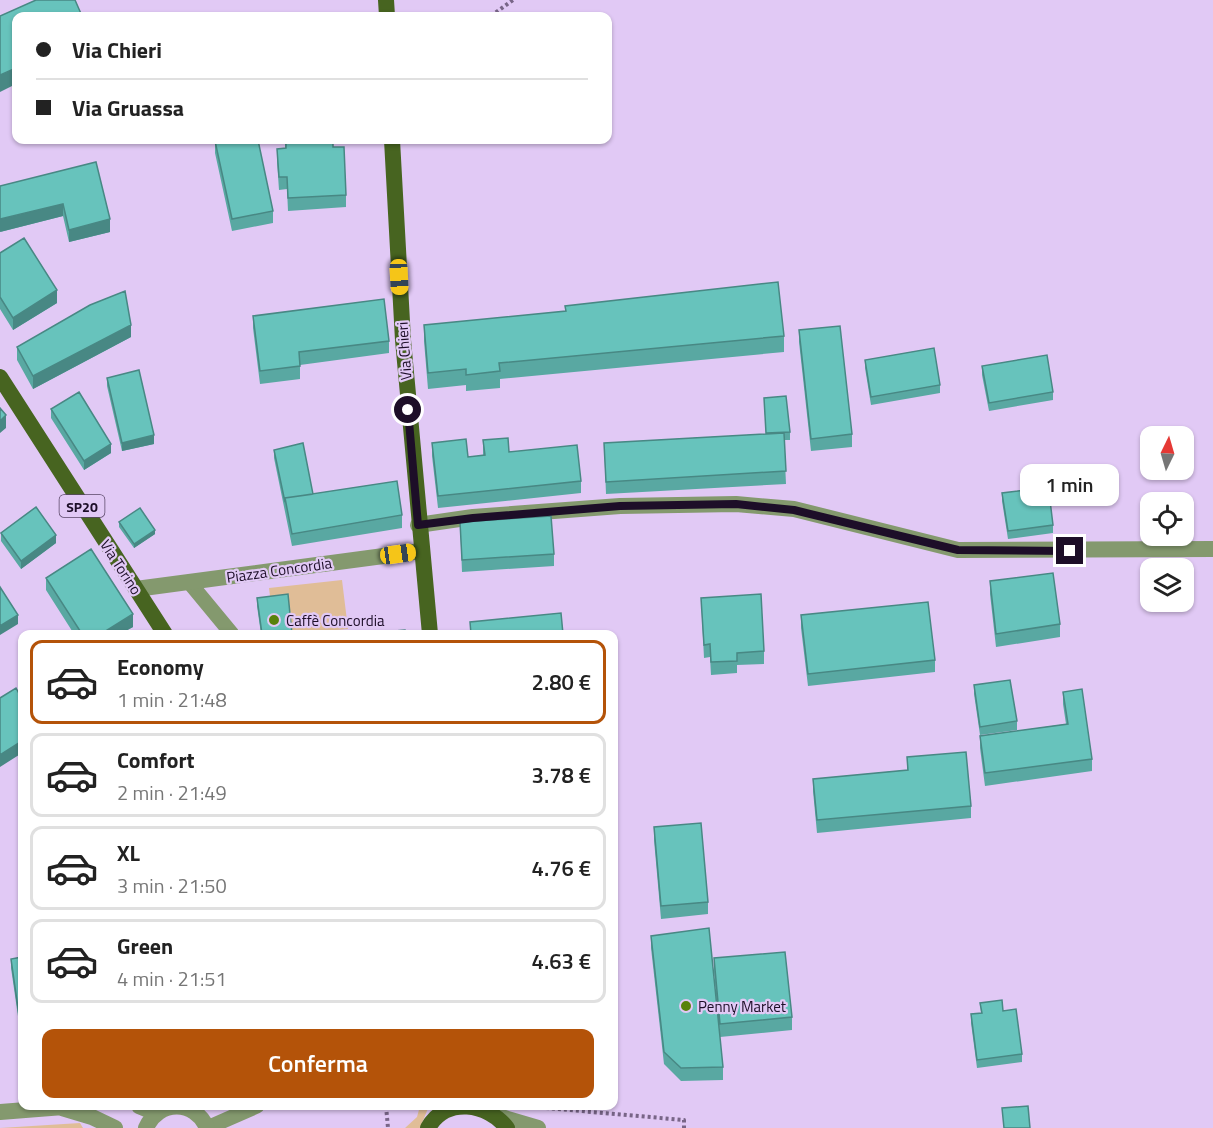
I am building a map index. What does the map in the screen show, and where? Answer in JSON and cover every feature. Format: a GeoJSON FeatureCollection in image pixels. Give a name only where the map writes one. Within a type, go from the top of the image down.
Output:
{"type":"FeatureCollection","features":[{"type":"Feature","properties":{"kind":"main road","name":"Via Chieri"},"geometry":{"type":"LineString","coordinates":[[392,144],[403,340],[418,525],[430,630]]}},
{"type":"Feature","properties":{"kind":"main road","name":"Via Torino"},"geometry":{"type":"LineString","coordinates":[[0,377],[162,630]]}},
{"type":"Feature","properties":{"kind":"main road"},"geometry":{"type":"LineString","coordinates":[[428,1128],[440,1110]]}},
{"type":"Feature","properties":{"kind":"main road"},"geometry":{"type":"LineString","coordinates":[[485,1110],[502,1122]]}},
{"type":"Feature","properties":{"kind":"street"},"geometry":{"type":"LineString","coordinates":[[418,525],[473,518],[620,506],[736,504],[794,510],[958,550],[1213,549]]}},
{"type":"Feature","properties":{"kind":"street","name":"Piazza Concordia"},"geometry":{"type":"LineString","coordinates":[[136,589],[421,551]]}},
{"type":"Feature","properties":{"kind":"street"},"geometry":{"type":"LineString","coordinates":[[0,1112],[23,1110]]}},
{"type":"Feature","properties":{"kind":"street"},"geometry":{"type":"LineString","coordinates":[[68,1110],[92,1117],[115,1128]]}},
{"type":"Feature","properties":{"kind":"street"},"geometry":{"type":"LineString","coordinates":[[149,1110],[156,1113]]}},
{"type":"Feature","properties":{"kind":"street"},"geometry":{"type":"LineString","coordinates":[[146,1128],[156,1113],[162,1110]]}},
{"type":"Feature","properties":{"kind":"street"},"geometry":{"type":"LineString","coordinates":[[194,1110],[207,1128]]}},
{"type":"Feature","properties":{"kind":"street"},"geometry":{"type":"LineString","coordinates":[[502,1122],[538,1128]]}},
{"type":"Feature","properties":{"kind":"lane"},"geometry":{"type":"LineString","coordinates":[[189,582],[229,630]]}},
{"type":"Feature","properties":{"kind":"lane"},"geometry":{"type":"LineString","coordinates":[[207,1128],[248,1110]]}},
{"type":"Feature","properties":{"kind":"path"},"geometry":{"type":"LineString","coordinates":[[496,12],[513,0]]}},
{"type":"Feature","properties":{"kind":"path"},"geometry":{"type":"LineString","coordinates":[[386,1110],[388,1128]]}},
{"type":"Feature","properties":{"kind":"path"},"geometry":{"type":"LineString","coordinates":[[574,1110],[684,1120],[684,1128]]}},
{"type":"Feature","properties":{"kind":"shaded area"},"geometry":{"type":"Polygon","coordinates":[[[342,580],[348,629],[288,630],[271,604],[269,588],[342,580]]]}},
{"type":"Feature","properties":{"kind":"shaded area"},"geometry":{"type":"Polygon","coordinates":[[[419,1110],[427,1110],[420,1128],[405,1128],[417,1117],[419,1110]]]}},
{"type":"Feature","properties":{"kind":"shaded area"},"geometry":{"type":"Polygon","coordinates":[[[80,1123],[83,1128],[0,1128],[80,1123]]]}},
{"type":"Feature","properties":{"kind":"building"},"geometry":{"type":"Polygon","coordinates":[[[36,0],[75,0],[80,12],[12,12],[12,70],[0,75],[0,16],[36,0]]]}},
{"type":"Feature","properties":{"kind":"building"},"geometry":{"type":"Polygon","coordinates":[[[216,144],[259,144],[273,211],[232,219],[216,144]]]}},
{"type":"Feature","properties":{"kind":"building"},"geometry":{"type":"Polygon","coordinates":[[[286,144],[333,144],[333,147],[344,147],[346,195],[288,198],[287,177],[279,177],[277,149],[286,148],[286,144]]]}},
{"type":"Feature","properties":{"kind":"building"},"geometry":{"type":"Polygon","coordinates":[[[96,162],[110,219],[69,230],[63,204],[0,219],[0,186],[96,162]]]}},
{"type":"Feature","properties":{"kind":"building"},"geometry":{"type":"Polygon","coordinates":[[[24,238],[57,290],[13,318],[0,297],[0,253],[24,238]]]}},
{"type":"Feature","properties":{"kind":"building"},"geometry":{"type":"Polygon","coordinates":[[[778,282],[784,336],[499,363],[500,371],[466,375],[466,369],[428,373],[424,325],[566,311],[565,306],[778,282]]]}},
{"type":"Feature","properties":{"kind":"building"},"geometry":{"type":"Polygon","coordinates":[[[125,291],[131,325],[33,376],[17,347],[90,305],[125,291]]]}},
{"type":"Feature","properties":{"kind":"building"},"geometry":{"type":"Polygon","coordinates":[[[384,299],[389,341],[299,352],[300,366],[260,371],[253,316],[384,299]]]}},
{"type":"Feature","properties":{"kind":"building"},"geometry":{"type":"Polygon","coordinates":[[[840,326],[852,434],[811,439],[799,330],[840,326]]]}},
{"type":"Feature","properties":{"kind":"building"},"geometry":{"type":"Polygon","coordinates":[[[934,348],[940,385],[871,397],[865,360],[934,348]]]}},
{"type":"Feature","properties":{"kind":"building"},"geometry":{"type":"Polygon","coordinates":[[[1047,355],[1053,392],[989,403],[982,366],[1047,355]]]}},
{"type":"Feature","properties":{"kind":"building"},"geometry":{"type":"Polygon","coordinates":[[[139,370],[154,435],[122,443],[107,378],[139,370]]]}},
{"type":"Feature","properties":{"kind":"building"},"geometry":{"type":"Polygon","coordinates":[[[79,392],[111,444],[84,461],[51,409],[79,392]]]}},
{"type":"Feature","properties":{"kind":"building"},"geometry":{"type":"Polygon","coordinates":[[[786,396],[790,432],[766,433],[764,398],[786,396]]]}},
{"type":"Feature","properties":{"kind":"building"},"geometry":{"type":"Polygon","coordinates":[[[0,408],[6,415],[0,421],[0,408]]]}},
{"type":"Feature","properties":{"kind":"building"},"geometry":{"type":"Polygon","coordinates":[[[784,433],[786,471],[606,482],[604,443],[784,433]]]}},
{"type":"Feature","properties":{"kind":"building"},"geometry":{"type":"Polygon","coordinates":[[[508,438],[509,452],[577,445],[581,481],[438,496],[432,443],[466,439],[468,457],[485,455],[483,440],[508,438]]]}},
{"type":"Feature","properties":{"kind":"building"},"geometry":{"type":"Polygon","coordinates":[[[303,443],[313,494],[285,498],[285,502],[274,450],[303,443]]]}},
{"type":"Feature","properties":{"kind":"building"},"geometry":{"type":"Polygon","coordinates":[[[397,481],[402,515],[292,534],[285,498],[397,481]]]}},
{"type":"Feature","properties":{"kind":"building"},"geometry":{"type":"Polygon","coordinates":[[[1033,489],[1034,493],[1049,492],[1053,525],[1008,531],[1002,493],[1033,489]]]}},
{"type":"Feature","properties":{"kind":"building"},"geometry":{"type":"Polygon","coordinates":[[[36,507],[56,535],[21,561],[1,533],[36,507]]]}},
{"type":"Feature","properties":{"kind":"building"},"geometry":{"type":"Polygon","coordinates":[[[140,508],[155,530],[134,544],[119,522],[140,508]]]}},
{"type":"Feature","properties":{"kind":"building"},"geometry":{"type":"Polygon","coordinates":[[[551,516],[554,554],[462,560],[460,522],[551,516]]]}},
{"type":"Feature","properties":{"kind":"building"},"geometry":{"type":"Polygon","coordinates":[[[91,549],[133,614],[107,630],[79,630],[46,578],[91,549]]]}},
{"type":"Feature","properties":{"kind":"building"},"geometry":{"type":"Polygon","coordinates":[[[1053,573],[1060,624],[996,634],[990,581],[1053,573]]]}},
{"type":"Feature","properties":{"kind":"building"},"geometry":{"type":"Polygon","coordinates":[[[0,587],[18,615],[0,626],[0,587]]]}},
{"type":"Feature","properties":{"kind":"building","name":"Caffè Concordia"},"geometry":{"type":"Polygon","coordinates":[[[288,594],[292,630],[261,630],[257,598],[288,594]]]}},
{"type":"Feature","properties":{"kind":"building"},"geometry":{"type":"Polygon","coordinates":[[[761,594],[764,651],[737,653],[737,661],[711,662],[710,644],[704,645],[701,598],[761,594]]]}},
{"type":"Feature","properties":{"kind":"building"},"geometry":{"type":"Polygon","coordinates":[[[928,602],[935,660],[808,674],[801,615],[928,602]]]}},
{"type":"Feature","properties":{"kind":"building"},"geometry":{"type":"Polygon","coordinates":[[[561,613],[563,630],[471,630],[470,622],[561,613]]]}},
{"type":"Feature","properties":{"kind":"building"},"geometry":{"type":"Polygon","coordinates":[[[1010,680],[1017,721],[980,727],[974,685],[1010,680]]]}},
{"type":"Feature","properties":{"kind":"building"},"geometry":{"type":"Polygon","coordinates":[[[16,688],[18,692],[18,744],[0,755],[0,698],[16,688]]]}},
{"type":"Feature","properties":{"kind":"building"},"geometry":{"type":"Polygon","coordinates":[[[1082,689],[1092,759],[985,773],[980,736],[1068,724],[1063,692],[1082,689]]]}},
{"type":"Feature","properties":{"kind":"building"},"geometry":{"type":"Polygon","coordinates":[[[966,752],[971,806],[817,820],[813,779],[908,770],[907,757],[966,752]]]}},
{"type":"Feature","properties":{"kind":"building"},"geometry":{"type":"Polygon","coordinates":[[[701,823],[708,902],[661,906],[654,827],[701,823]]]}},
{"type":"Feature","properties":{"kind":"building","name":"Penny Market"},"geometry":{"type":"Polygon","coordinates":[[[709,928],[723,1067],[681,1068],[664,1052],[651,936],[709,928]]]}},
{"type":"Feature","properties":{"kind":"building"},"geometry":{"type":"Polygon","coordinates":[[[785,952],[792,1017],[720,1024],[714,958],[785,952]]]}},
{"type":"Feature","properties":{"kind":"building"},"geometry":{"type":"Polygon","coordinates":[[[18,958],[18,1008],[11,959],[18,958]]]}},
{"type":"Feature","properties":{"kind":"building"},"geometry":{"type":"Polygon","coordinates":[[[1002,1000],[1003,1011],[1016,1009],[1022,1054],[977,1060],[971,1014],[982,1013],[980,1003],[1002,1000]]]}},
{"type":"Feature","properties":{"kind":"building"},"geometry":{"type":"Polygon","coordinates":[[[1028,1106],[1030,1128],[1004,1128],[1002,1108],[1028,1106]]]}},
{"type":"Feature","properties":{"kind":"place","name":"Caffè Concordia"},"geometry":{"type":"Point","coordinates":[274,620]}},
{"type":"Feature","properties":{"kind":"place","name":"Penny Market"},"geometry":{"type":"Point","coordinates":[686,1006]}},
{"type":"Feature","properties":{"kind":"route"},"geometry":{"type":"LineString","coordinates":[[408,410],[418,525],[473,518],[620,506],[736,504],[794,510],[958,550],[1070,551]]}}]}
